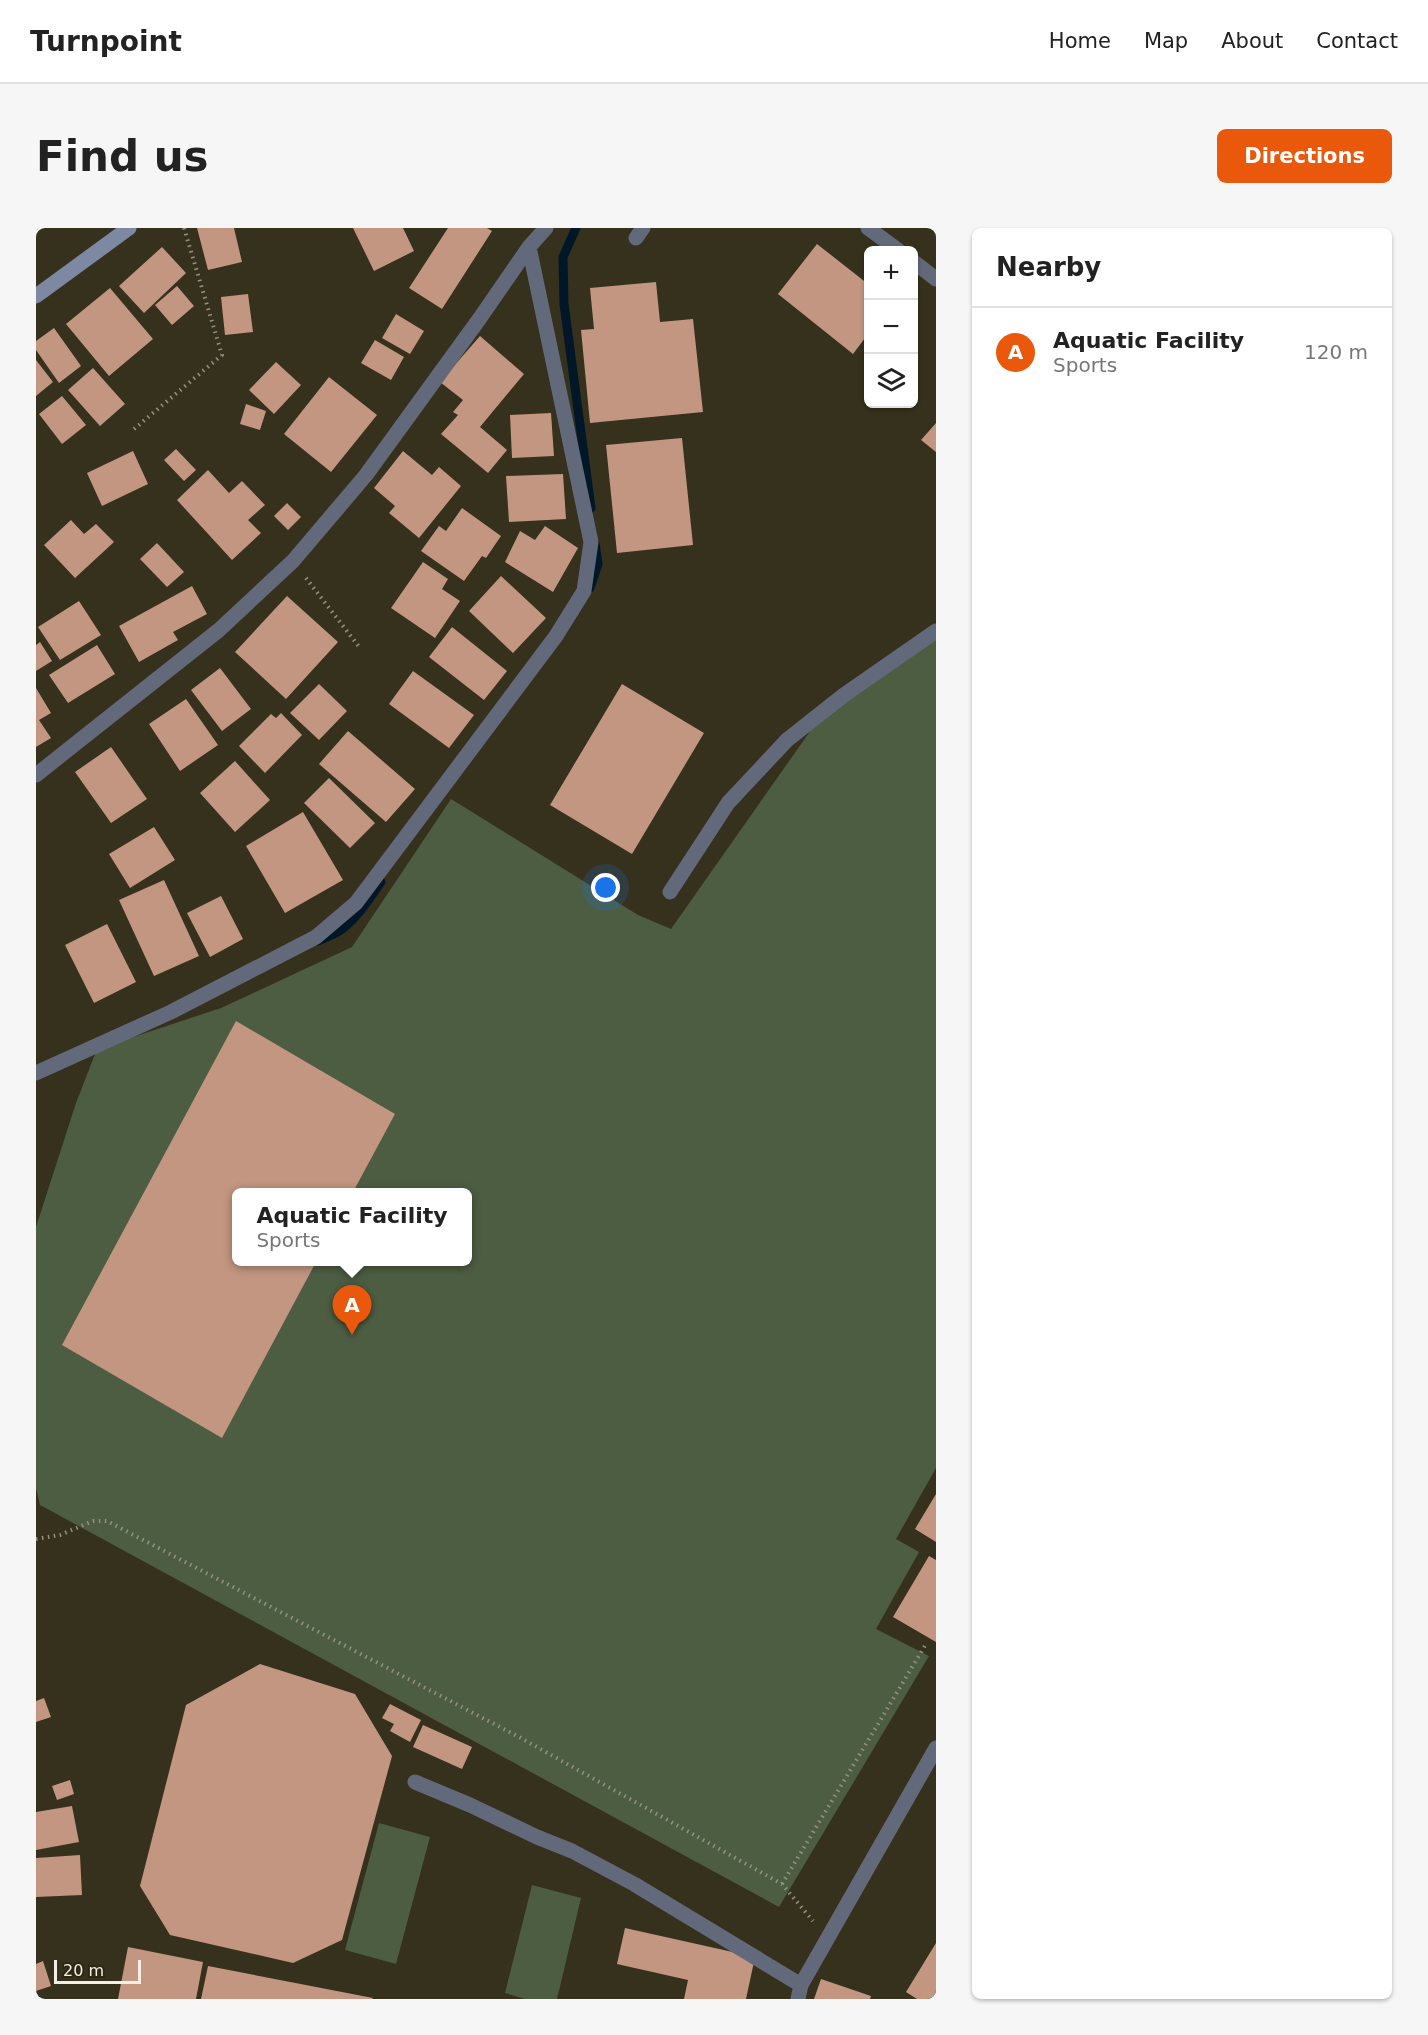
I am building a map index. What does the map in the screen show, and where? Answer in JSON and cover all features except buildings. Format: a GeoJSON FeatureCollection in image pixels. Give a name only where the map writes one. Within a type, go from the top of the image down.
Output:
{"type":"FeatureCollection","features":[{"type":"Feature","properties":{"kind":"main road"},"geometry":{"type":"LineString","coordinates":[[36,296],[129,228]]}},
{"type":"Feature","properties":{"kind":"street"},"geometry":{"type":"LineString","coordinates":[[36,775],[219,630],[293,561],[366,475],[529,248],[546,228]]}},
{"type":"Feature","properties":{"kind":"street"},"geometry":{"type":"LineString","coordinates":[[868,228],[893,246]]}},
{"type":"Feature","properties":{"kind":"street"},"geometry":{"type":"LineString","coordinates":[[36,1073],[171,1012],[316,937],[356,903],[556,636],[584,591],[591,542],[529,248]]}},
{"type":"Feature","properties":{"kind":"street"},"geometry":{"type":"LineString","coordinates":[[918,265],[936,279]]}},
{"type":"Feature","properties":{"kind":"street"},"geometry":{"type":"LineString","coordinates":[[670,892],[728,803],[787,740],[844,695],[936,632]]}},
{"type":"Feature","properties":{"kind":"street"},"geometry":{"type":"LineString","coordinates":[[415,1782],[572,1851],[634,1884],[800,1992],[828,1938],[936,1748]]}},
{"type":"Feature","properties":{"kind":"path"},"geometry":{"type":"LineString","coordinates":[[134,429],[222,355],[184,228]]}},
{"type":"Feature","properties":{"kind":"path"},"geometry":{"type":"LineString","coordinates":[[293,561],[360,648]]}},
{"type":"Feature","properties":{"kind":"path"},"geometry":{"type":"LineString","coordinates":[[36,1539],[60,1535],[93,1521],[107,1521],[519,1737],[782,1884],[828,1938]]}},
{"type":"Feature","properties":{"kind":"path"},"geometry":{"type":"LineString","coordinates":[[782,1884],[926,1644]]}},
{"type":"Feature","properties":{"kind":"green space"},"geometry":{"type":"Polygon","coordinates":[[[936,632],[936,1468],[896,1539],[919,1552],[876,1629],[929,1656],[779,1907],[40,1505],[36,1488],[36,1227],[76,1103],[97,1049],[221,1008],[352,947],[451,799],[638,915],[671,929],[825,710],[936,632]]]}},
{"type":"Feature","properties":{"kind":"green space"},"geometry":{"type":"Polygon","coordinates":[[[379,1823],[430,1837],[396,1964],[345,1950],[379,1823]]]}},
{"type":"Feature","properties":{"kind":"green space"},"geometry":{"type":"Polygon","coordinates":[[[532,1885],[581,1898],[557,1999],[525,1999],[505,1993],[532,1885]]]}},
{"type":"Feature","properties":{"kind":"waterway"},"geometry":{"type":"LineString","coordinates":[[576,228],[563,257],[564,304],[591,508]]}},
{"type":"Feature","properties":{"kind":"waterway"},"geometry":{"type":"LineString","coordinates":[[590,588],[598,564],[595,543]]}},
{"type":"Feature","properties":{"kind":"waterway"},"geometry":{"type":"LineString","coordinates":[[318,941],[336,933],[350,922],[381,882]]}},
{"type":"Feature","properties":{"kind":"place","name":"Aquatic Facility"},"geometry":{"type":"Point","coordinates":[352,1335]}}]}
